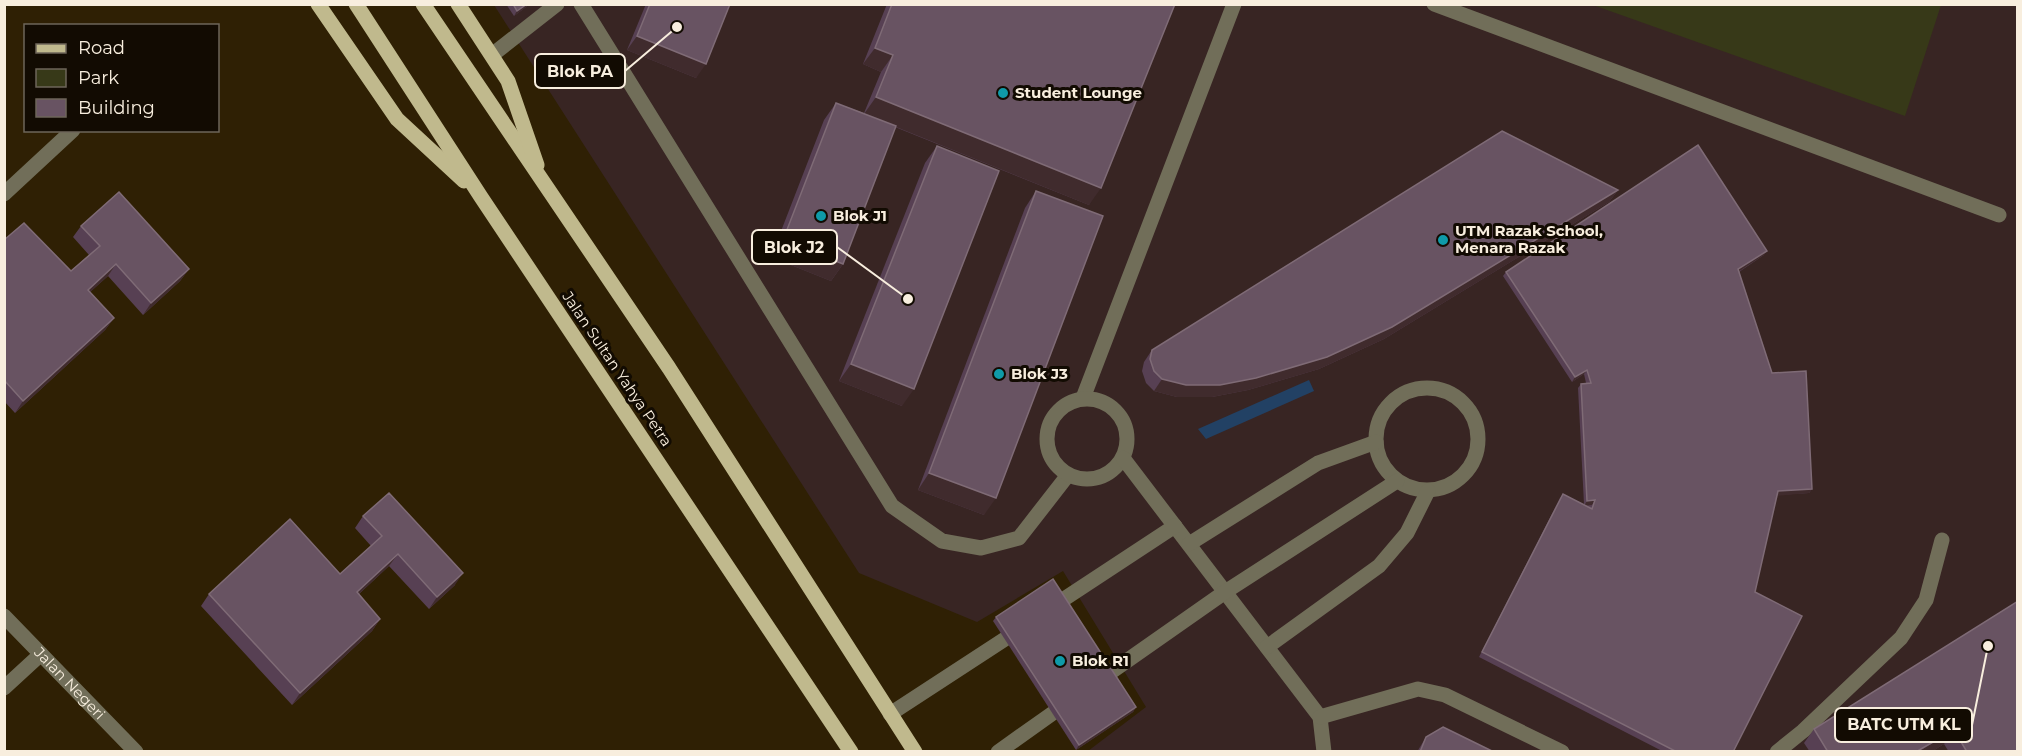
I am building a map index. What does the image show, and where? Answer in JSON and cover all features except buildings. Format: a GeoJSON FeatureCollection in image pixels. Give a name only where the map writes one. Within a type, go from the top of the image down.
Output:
{"type":"FeatureCollection","features":[{"type":"Feature","properties":{"kind":"main road"},"geometry":{"type":"LineString","coordinates":[[318,4],[397,119],[481,197]]}},
{"type":"Feature","properties":{"kind":"main road","name":"Jalan Sultan Yahya Petra"},"geometry":{"type":"LineString","coordinates":[[356,4],[481,197],[850,752]]}},
{"type":"Feature","properties":{"kind":"main road"},"geometry":{"type":"LineString","coordinates":[[423,4],[545,188],[669,368],[915,752]]}},
{"type":"Feature","properties":{"kind":"main road"},"geometry":{"type":"LineString","coordinates":[[458,4],[508,81],[545,188]]}},
{"type":"Feature","properties":{"kind":"lane"},"geometry":{"type":"LineString","coordinates":[[492,55],[557,4]]}},
{"type":"Feature","properties":{"kind":"lane"},"geometry":{"type":"LineString","coordinates":[[581,4],[892,506],[942,541],[981,548],[1019,538],[1068,475]]}},
{"type":"Feature","properties":{"kind":"lane"},"geometry":{"type":"LineString","coordinates":[[1083,398],[1234,4]]}},
{"type":"Feature","properties":{"kind":"lane"},"geometry":{"type":"LineString","coordinates":[[1434,4],[2000,215]]}},
{"type":"Feature","properties":{"kind":"lane"},"geometry":{"type":"LineString","coordinates":[[4,194],[71,132]]}},
{"type":"Feature","properties":{"kind":"lane"},"geometry":{"type":"LineString","coordinates":[[1431,388],[1447,392],[1462,401],[1473,415],[1478,431],[1478,449],[1471,465],[1460,479],[1445,487],[1428,491],[1411,488],[1396,481],[1382,464],[1376,442],[1377,425],[1385,410],[1397,397],[1413,390],[1431,388]]}},
{"type":"Feature","properties":{"kind":"lane"},"geometry":{"type":"LineString","coordinates":[[1083,398],[1096,399],[1108,404],[1117,411],[1128,433],[1123,458],[1116,468],[1093,479],[1080,480],[1068,475],[1051,457],[1047,444],[1047,431],[1052,419],[1071,401],[1083,398]]}},
{"type":"Feature","properties":{"kind":"lane"},"geometry":{"type":"LineString","coordinates":[[1189,544],[1318,463],[1376,442]]}},
{"type":"Feature","properties":{"kind":"lane"},"geometry":{"type":"LineString","coordinates":[[1123,458],[1320,717],[1324,752]]}},
{"type":"Feature","properties":{"kind":"lane"},"geometry":{"type":"LineString","coordinates":[[1108,674],[1225,592],[1396,481]]}},
{"type":"Feature","properties":{"kind":"lane"},"geometry":{"type":"LineString","coordinates":[[1267,647],[1379,566],[1407,533],[1428,491]]}},
{"type":"Feature","properties":{"kind":"lane"},"geometry":{"type":"LineString","coordinates":[[1061,601],[1175,526]]}},
{"type":"Feature","properties":{"kind":"lane"},"geometry":{"type":"LineString","coordinates":[[1777,752],[1803,731],[1901,638],[1926,600],[1942,540]]}},
{"type":"Feature","properties":{"kind":"lane","name":"Jalan Negeri"},"geometry":{"type":"LineString","coordinates":[[4,616],[136,752]]}},
{"type":"Feature","properties":{"kind":"lane"},"geometry":{"type":"LineString","coordinates":[[890,714],[1005,639]]}},
{"type":"Feature","properties":{"kind":"lane"},"geometry":{"type":"LineString","coordinates":[[4,688],[41,654]]}},
{"type":"Feature","properties":{"kind":"lane"},"geometry":{"type":"LineString","coordinates":[[1320,717],[1418,689],[1445,695],[1561,751]]}},
{"type":"Feature","properties":{"kind":"lane"},"geometry":{"type":"LineString","coordinates":[[998,752],[1053,713]]}},
{"type":"Feature","properties":{"kind":"shaded area"},"geometry":{"type":"Polygon","coordinates":[[[494,5],[2017,5],[2017,751],[1088,751],[1146,707],[1063,571],[977,622],[859,573],[494,5]]]}},
{"type":"Feature","properties":{"kind":"green space"},"geometry":{"type":"Polygon","coordinates":[[[1593,5],[1941,5],[1905,116],[1593,5]]]}},
{"type":"Feature","properties":{"kind":"water"},"geometry":{"type":"Polygon","coordinates":[[[1309,380],[1314,391],[1206,439],[1198,429],[1309,380]]]}},
{"type":"Feature","properties":{"kind":"place","name":"Blok PA"},"geometry":{"type":"Point","coordinates":[677,27]}},
{"type":"Feature","properties":{"kind":"place","name":"Student Lounge"},"geometry":{"type":"Point","coordinates":[1003,93]}},
{"type":"Feature","properties":{"kind":"place","name":"Blok J1"},"geometry":{"type":"Point","coordinates":[821,216]}},
{"type":"Feature","properties":{"kind":"place","name":"UTM Razak School, Menara Razak"},"geometry":{"type":"Point","coordinates":[1443,240]}},
{"type":"Feature","properties":{"kind":"place","name":"Blok J2"},"geometry":{"type":"Point","coordinates":[908,299]}},
{"type":"Feature","properties":{"kind":"place","name":"Blok J3"},"geometry":{"type":"Point","coordinates":[999,374]}},
{"type":"Feature","properties":{"kind":"place","name":"BATC UTM KL"},"geometry":{"type":"Point","coordinates":[1988,646]}},
{"type":"Feature","properties":{"kind":"place","name":"Blok R1"},"geometry":{"type":"Point","coordinates":[1060,661]}}]}
